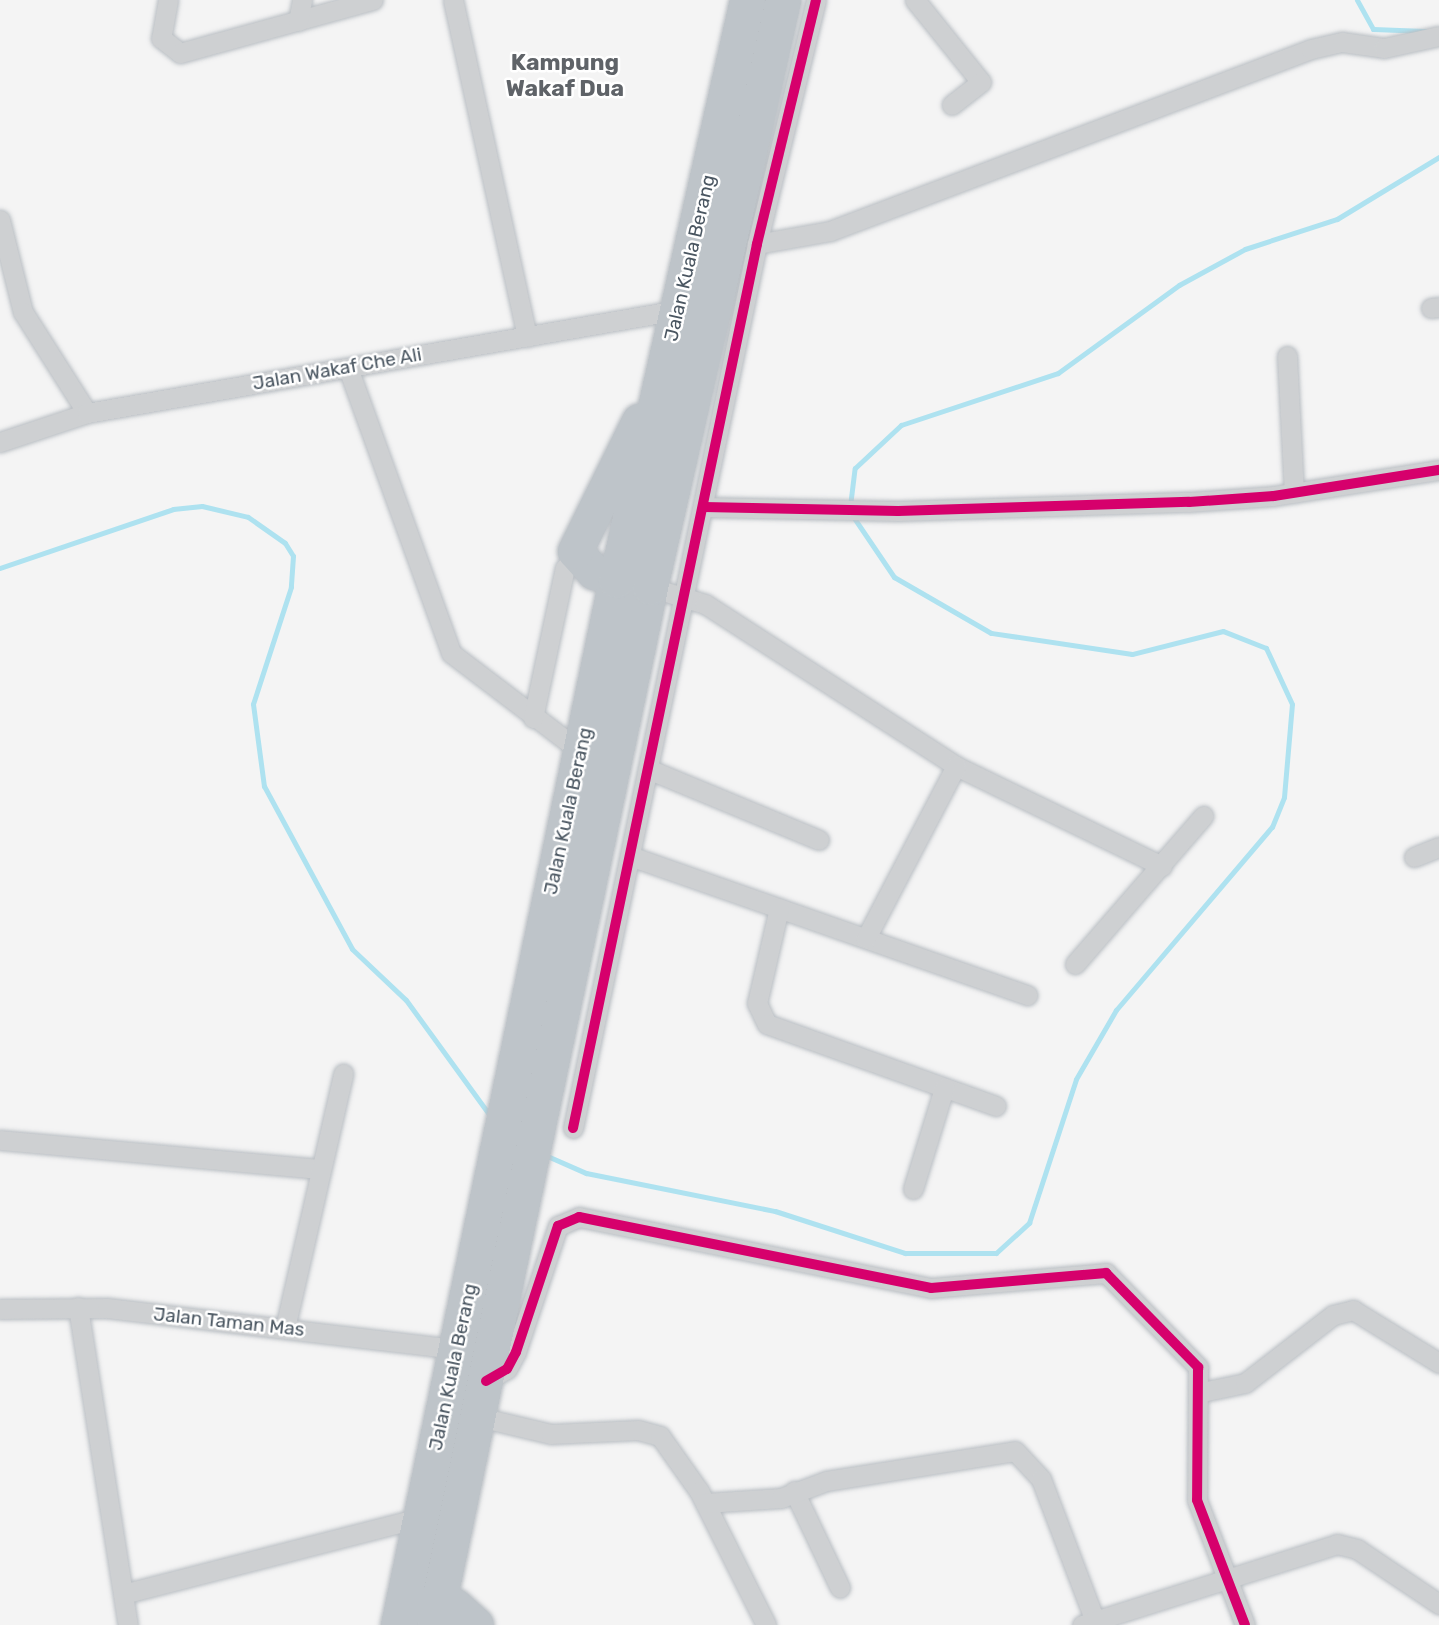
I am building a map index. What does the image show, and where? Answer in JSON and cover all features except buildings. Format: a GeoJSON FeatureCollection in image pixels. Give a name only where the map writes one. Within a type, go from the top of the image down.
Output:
{"type":"FeatureCollection","features":[{"type":"Feature","properties":{"kind":"highway","name":"Jalan Kuala Berang"},"geometry":{"type":"LineString","coordinates":[[399,1625],[615,580],[747,0]]}},
{"type":"Feature","properties":{"kind":"highway","name":"Jalan Kuala Berang"},"geometry":{"type":"LineString","coordinates":[[436,1613],[559,1027],[667,591],[783,0]]}},
{"type":"Feature","properties":{"kind":"highway"},"geometry":{"type":"LineString","coordinates":[[663,376],[579,537],[577,560],[615,580],[667,591]]}},
{"type":"Feature","properties":{"kind":"highway"},"geometry":{"type":"LineString","coordinates":[[399,1625],[413,1606],[436,1613],[455,1606],[475,1625]]}},
{"type":"Feature","properties":{"kind":"street"},"geometry":{"type":"LineString","coordinates":[[168,0],[161,38],[171,51],[192,51],[373,0]]}},
{"type":"Feature","properties":{"kind":"street"},"geometry":{"type":"LineString","coordinates":[[298,21],[302,0]]}},
{"type":"Feature","properties":{"kind":"street"},"geometry":{"type":"LineString","coordinates":[[453,0],[527,337]]}},
{"type":"Feature","properties":{"kind":"street"},"geometry":{"type":"LineString","coordinates":[[573,1128],[648,769],[667,591],[704,507],[757,244],[816,0]]}},
{"type":"Feature","properties":{"kind":"street"},"geometry":{"type":"LineString","coordinates":[[915,0],[981,82],[952,105]]}},
{"type":"Feature","properties":{"kind":"street"},"geometry":{"type":"LineString","coordinates":[[757,244],[830,231],[1311,48],[1434,38]]}},
{"type":"Feature","properties":{"kind":"street"},"geometry":{"type":"LineString","coordinates":[[0,220],[23,312],[88,413]]}},
{"type":"Feature","properties":{"kind":"street","name":"Jalan Wakaf Che Ali"},"geometry":{"type":"LineString","coordinates":[[0,442],[88,413],[678,310]]}},
{"type":"Feature","properties":{"kind":"street"},"geometry":{"type":"LineString","coordinates":[[1287,355],[1294,493]]}},
{"type":"Feature","properties":{"kind":"street"},"geometry":{"type":"LineString","coordinates":[[348,368],[451,653],[533,718],[580,751]]}},
{"type":"Feature","properties":{"kind":"street"},"geometry":{"type":"LineString","coordinates":[[704,507],[898,511],[1294,493],[1439,470]]}},
{"type":"Feature","properties":{"kind":"street"},"geometry":{"type":"LineString","coordinates":[[533,718],[565,568],[577,560]]}},
{"type":"Feature","properties":{"kind":"street"},"geometry":{"type":"LineString","coordinates":[[667,591],[956,766],[1162,866]]}},
{"type":"Feature","properties":{"kind":"street"},"geometry":{"type":"LineString","coordinates":[[866,938],[956,766]]}},
{"type":"Feature","properties":{"kind":"street"},"geometry":{"type":"LineString","coordinates":[[648,769],[819,840]]}},
{"type":"Feature","properties":{"kind":"street"},"geometry":{"type":"LineString","coordinates":[[1075,964],[1203,816]]}},
{"type":"Feature","properties":{"kind":"street"},"geometry":{"type":"LineString","coordinates":[[1414,857],[1439,847]]}},
{"type":"Feature","properties":{"kind":"street"},"geometry":{"type":"LineString","coordinates":[[630,856],[1027,995]]}},
{"type":"Feature","properties":{"kind":"street"},"geometry":{"type":"LineString","coordinates":[[779,908],[759,1016],[781,1032],[996,1106]]}},
{"type":"Feature","properties":{"kind":"street"},"geometry":{"type":"LineString","coordinates":[[559,1027],[593,1034]]}},
{"type":"Feature","properties":{"kind":"street"},"geometry":{"type":"LineString","coordinates":[[285,1328],[343,1074]]}},
{"type":"Feature","properties":{"kind":"street"},"geometry":{"type":"LineString","coordinates":[[913,1189],[944,1088]]}},
{"type":"Feature","properties":{"kind":"street"},"geometry":{"type":"LineString","coordinates":[[0,1140],[321,1169]]}},
{"type":"Feature","properties":{"kind":"street"},"geometry":{"type":"LineString","coordinates":[[486,1381],[507,1369],[516,1352],[558,1226],[579,1217],[931,1288],[1107,1273],[1180,1343],[1198,1367],[1202,1392],[1195,1480],[1224,1581],[1245,1625]]}},
{"type":"Feature","properties":{"kind":"street"},"geometry":{"type":"LineString","coordinates":[[78,1307],[128,1625]]}},
{"type":"Feature","properties":{"kind":"street","name":"Jalan Taman Mas"},"geometry":{"type":"LineString","coordinates":[[0,1309],[78,1307],[457,1349]]}},
{"type":"Feature","properties":{"kind":"street"},"geometry":{"type":"LineString","coordinates":[[1202,1392],[1245,1384],[1333,1315],[1353,1310],[1439,1363]]}},
{"type":"Feature","properties":{"kind":"street"},"geometry":{"type":"LineString","coordinates":[[479,1417],[551,1434],[650,1432],[668,1445],[705,1503],[766,1625]]}},
{"type":"Feature","properties":{"kind":"street"},"geometry":{"type":"LineString","coordinates":[[705,1503],[747,1503],[1015,1451],[1041,1479],[1089,1623],[1347,1544],[1439,1605]]}},
{"type":"Feature","properties":{"kind":"street"},"geometry":{"type":"LineString","coordinates":[[794,1492],[840,1588]]}},
{"type":"Feature","properties":{"kind":"street"},"geometry":{"type":"LineString","coordinates":[[123,1594],[420,1518]]}},
{"type":"Feature","properties":{"kind":"waterway"},"geometry":{"type":"LineString","coordinates":[[1357,0],[1373,29],[1425,31]]}},
{"type":"Feature","properties":{"kind":"waterway"},"geometry":{"type":"LineString","coordinates":[[850,506],[855,468],[901,425],[1058,373],[1179,285],[1245,249],[1337,219],[1439,157]]}},
{"type":"Feature","properties":{"kind":"waterway"},"geometry":{"type":"LineString","coordinates":[[0,568],[173,509],[202,506],[248,517],[285,543],[293,556],[291,587],[253,704],[264,786],[352,949],[406,1000],[491,1117]]}},
{"type":"Feature","properties":{"kind":"waterway"},"geometry":{"type":"LineString","coordinates":[[545,1155],[586,1173],[775,1211],[905,1253],[996,1253],[1029,1223],[1076,1079],[1116,1010],[1272,827],[1284,797],[1292,704],[1266,648],[1223,631],[1132,654],[991,633],[894,577],[852,515]]}},
{"type":"Feature","properties":{"kind":"cycle path"},"geometry":{"type":"LineString","coordinates":[[573,1128],[757,244],[816,0]]}},
{"type":"Feature","properties":{"kind":"cycle path"},"geometry":{"type":"LineString","coordinates":[[704,507],[898,511],[1189,502],[1274,496],[1439,470]]}},
{"type":"Feature","properties":{"kind":"cycle path"},"geometry":{"type":"LineString","coordinates":[[486,1381],[507,1369],[516,1352],[558,1226],[579,1217],[931,1288],[1106,1273],[1198,1367],[1197,1500],[1245,1625]]}},
{"type":"Feature","properties":{"kind":"district","name":"Kampung Wakaf Dua"},"geometry":{"type":"Point","coordinates":[565,75]}}]}
